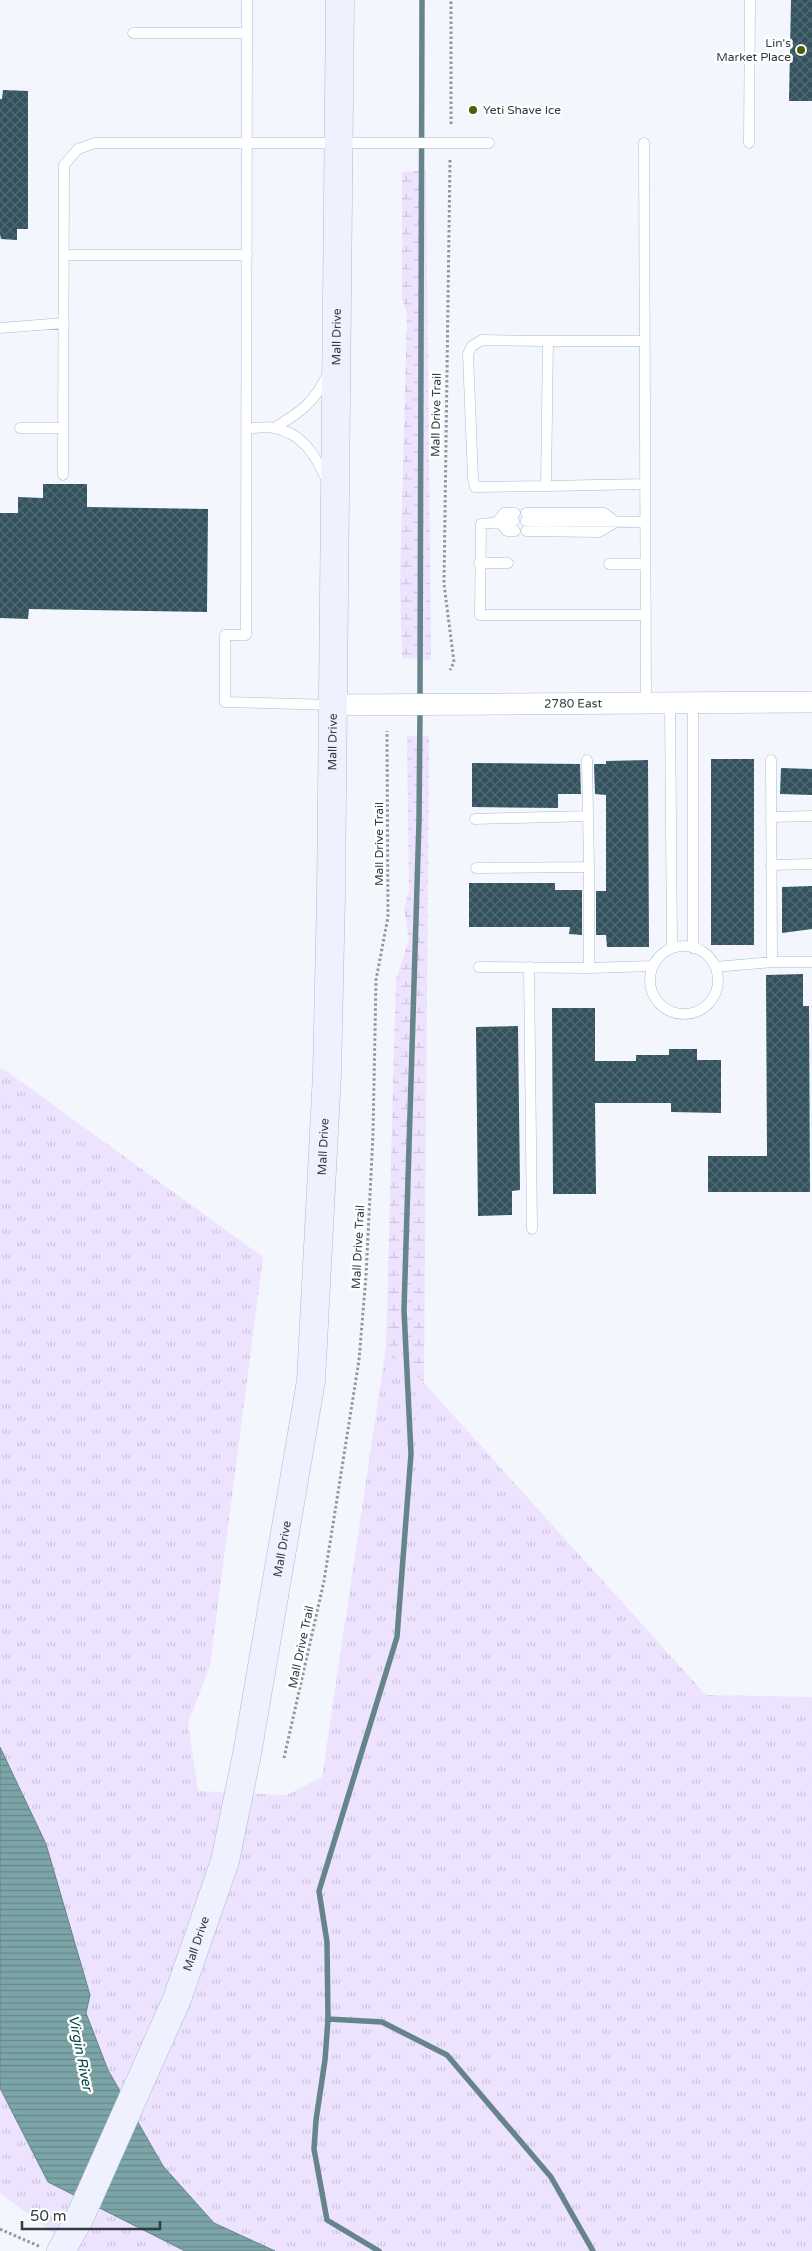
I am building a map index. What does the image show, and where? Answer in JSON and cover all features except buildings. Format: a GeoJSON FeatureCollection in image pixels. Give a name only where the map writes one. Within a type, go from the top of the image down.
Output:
{"type":"FeatureCollection","features":[{"type":"Feature","properties":{"kind":"main road","name":"Mall Drive"},"geometry":{"type":"LineString","coordinates":[[52,2249],[79,2219],[176,1999],[226,1861],[247,1754],[311,1381],[327,1074],[338,352],[340,0]]}},
{"type":"Feature","properties":{"kind":"street","name":"2780 East"},"geometry":{"type":"LineString","coordinates":[[333,705],[812,702]]}},
{"type":"Feature","properties":{"kind":"lane"},"geometry":{"type":"LineString","coordinates":[[247,0],[246,635],[224,636],[225,702],[333,705]]}},
{"type":"Feature","properties":{"kind":"lane"},"geometry":{"type":"LineString","coordinates":[[749,142],[750,0]]}},
{"type":"Feature","properties":{"kind":"lane"},"geometry":{"type":"LineString","coordinates":[[133,34],[247,33]]}},
{"type":"Feature","properties":{"kind":"lane"},"geometry":{"type":"LineString","coordinates":[[64,474],[64,165],[78,149],[95,142],[489,142]]}},
{"type":"Feature","properties":{"kind":"lane"},"geometry":{"type":"LineString","coordinates":[[644,142],[646,703]]}},
{"type":"Feature","properties":{"kind":"lane"},"geometry":{"type":"LineString","coordinates":[[64,256],[247,256]]}},
{"type":"Feature","properties":{"kind":"lane"},"geometry":{"type":"LineString","coordinates":[[0,328],[64,323]]}},
{"type":"Feature","properties":{"kind":"lane"},"geometry":{"type":"LineString","coordinates":[[644,341],[482,340],[472,346],[468,354],[473,479],[475,487],[645,484]]}},
{"type":"Feature","properties":{"kind":"lane"},"geometry":{"type":"LineString","coordinates":[[546,486],[548,341]]}},
{"type":"Feature","properties":{"kind":"lane"},"geometry":{"type":"LineString","coordinates":[[274,428],[304,410],[322,387],[338,352]]}},
{"type":"Feature","properties":{"kind":"lane"},"geometry":{"type":"LineString","coordinates":[[20,428],[64,428]]}},
{"type":"Feature","properties":{"kind":"lane"},"geometry":{"type":"LineString","coordinates":[[246,428],[274,428],[300,439],[316,457],[336,498]]}},
{"type":"Feature","properties":{"kind":"lane"},"geometry":{"type":"LineString","coordinates":[[520,522],[604,514],[616,522]]}},
{"type":"Feature","properties":{"kind":"lane"},"geometry":{"type":"LineString","coordinates":[[645,522],[616,522],[599,532],[520,522],[498,521],[481,524],[480,563],[480,614],[645,615]]}},
{"type":"Feature","properties":{"kind":"lane"},"geometry":{"type":"LineString","coordinates":[[480,563],[508,563]]}},
{"type":"Feature","properties":{"kind":"lane"},"geometry":{"type":"LineString","coordinates":[[609,564],[645,564]]}},
{"type":"Feature","properties":{"kind":"lane"},"geometry":{"type":"LineString","coordinates":[[670,703],[672,948]]}},
{"type":"Feature","properties":{"kind":"lane"},"geometry":{"type":"LineString","coordinates":[[693,703],[693,948]]}},
{"type":"Feature","properties":{"kind":"lane"},"geometry":{"type":"LineString","coordinates":[[587,760],[589,968]]}},
{"type":"Feature","properties":{"kind":"lane"},"geometry":{"type":"LineString","coordinates":[[771,760],[772,962]]}},
{"type":"Feature","properties":{"kind":"lane"},"geometry":{"type":"LineString","coordinates":[[475,820],[588,816]]}},
{"type":"Feature","properties":{"kind":"lane"},"geometry":{"type":"LineString","coordinates":[[771,817],[812,816]]}},
{"type":"Feature","properties":{"kind":"lane"},"geometry":{"type":"LineString","coordinates":[[771,864],[812,864]]}},
{"type":"Feature","properties":{"kind":"lane"},"geometry":{"type":"LineString","coordinates":[[476,868],[589,868]]}},
{"type":"Feature","properties":{"kind":"lane"},"geometry":{"type":"LineString","coordinates":[[682,946],[693,948],[702,952],[715,968],[718,979],[716,990],[712,1000],[699,1011],[682,1015],[672,1013],[662,1007],[654,998],[650,982],[653,966],[664,952],[672,948],[682,946]]}},
{"type":"Feature","properties":{"kind":"lane"},"geometry":{"type":"LineString","coordinates":[[715,968],[772,962],[812,962]]}},
{"type":"Feature","properties":{"kind":"lane"},"geometry":{"type":"LineString","coordinates":[[479,967],[589,968],[653,966]]}},
{"type":"Feature","properties":{"kind":"lane"},"geometry":{"type":"LineString","coordinates":[[529,967],[532,1229]]}},
{"type":"Feature","properties":{"kind":"path"},"geometry":{"type":"LineString","coordinates":[[451,0],[451,124]]}},
{"type":"Feature","properties":{"kind":"path","name":"Mall Drive Trail"},"geometry":{"type":"LineString","coordinates":[[450,160],[444,584],[454,662],[450,670]]}},
{"type":"Feature","properties":{"kind":"path","name":"Mall Drive Trail"},"geometry":{"type":"LineString","coordinates":[[284,1758],[324,1581],[358,1360],[366,1276],[373,1134],[376,980],[388,917],[386,731]]}},
{"type":"Feature","properties":{"kind":"path"},"geometry":{"type":"LineString","coordinates":[[0,2229],[52,2249]]}},
{"type":"Feature","properties":{"kind":"green space"},"geometry":{"type":"Polygon","coordinates":[[[426,170],[431,660],[402,658],[400,583],[407,313],[402,299],[402,172],[426,170]]]}},
{"type":"Feature","properties":{"kind":"green space"},"geometry":{"type":"Polygon","coordinates":[[[407,736],[429,736],[424,1383],[386,1347],[396,979],[409,940],[404,909],[409,891],[407,736]]]}},
{"type":"Feature","properties":{"kind":"green space"},"geometry":{"type":"Polygon","coordinates":[[[0,1069],[5,1070],[263,1257],[210,1666],[188,1723],[198,1791],[287,1795],[322,1777],[386,1347],[424,1383],[706,1695],[812,1697],[812,2251],[275,2251],[214,2223],[163,2166],[108,2070],[86,2013],[90,1995],[46,1844],[0,1747],[0,1069]]]}},
{"type":"Feature","properties":{"kind":"green space"},"geometry":{"type":"Polygon","coordinates":[[[0,2088],[48,2182],[185,2251],[77,2251],[0,2193],[0,2088]]]}},
{"type":"Feature","properties":{"kind":"water","name":"Virgin River"},"geometry":{"type":"Polygon","coordinates":[[[0,1747],[46,1844],[90,1995],[86,2013],[108,2070],[163,2166],[214,2223],[275,2251],[185,2251],[48,2182],[0,2088],[0,1747]]]}},
{"type":"Feature","properties":{"kind":"waterway"},"geometry":{"type":"LineString","coordinates":[[420,700],[422,0]]}},
{"type":"Feature","properties":{"kind":"waterway"},"geometry":{"type":"LineString","coordinates":[[379,2251],[327,2220],[314,2149],[328,2019],[327,1942],[319,1891],[397,1637],[411,1454],[404,1310],[419,821],[420,710]]}},
{"type":"Feature","properties":{"kind":"waterway"},"geometry":{"type":"LineString","coordinates":[[328,2019],[382,2022],[447,2055],[551,2177],[593,2251]]}},
{"type":"Feature","properties":{"kind":"place","name":"Lin's Market Place"},"geometry":{"type":"Point","coordinates":[801,50]}},
{"type":"Feature","properties":{"kind":"place","name":"Yeti Shave Ice"},"geometry":{"type":"Point","coordinates":[473,110]}}]}
